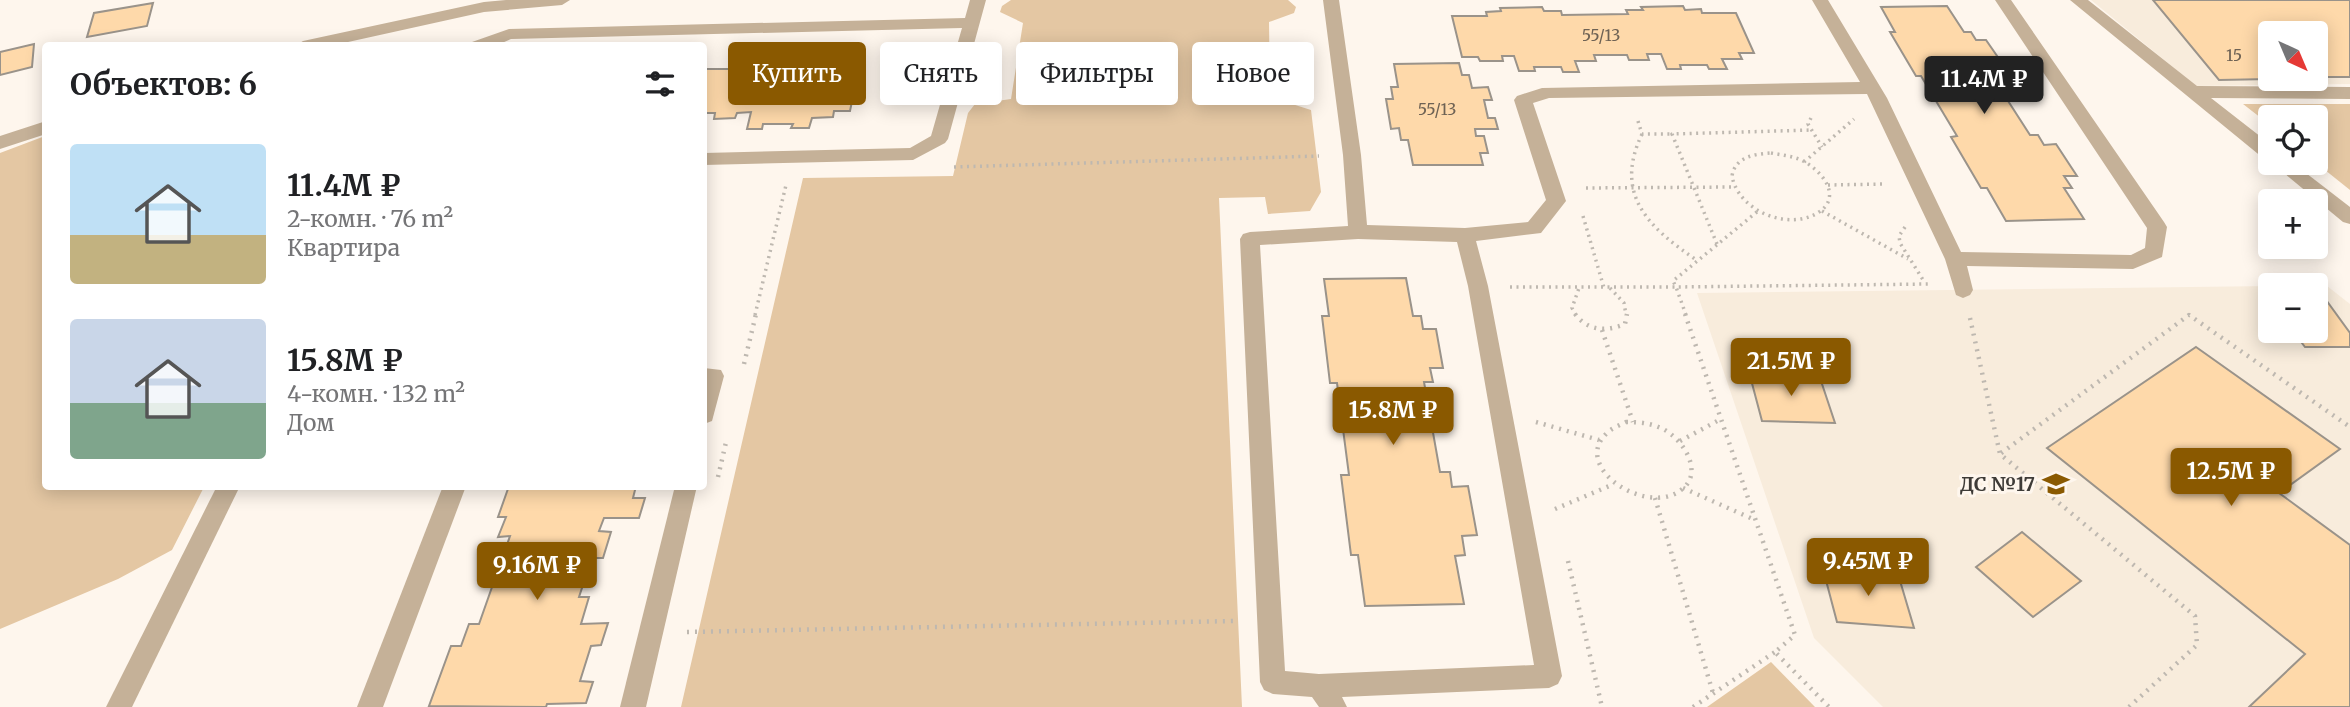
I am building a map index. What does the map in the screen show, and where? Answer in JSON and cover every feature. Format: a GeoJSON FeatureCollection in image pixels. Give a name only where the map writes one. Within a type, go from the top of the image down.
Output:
{"type":"FeatureCollection","features":[{"type":"Feature","properties":{"kind":"street"},"geometry":{"type":"LineString","coordinates":[[322,42],[484,7],[562,0]]}},
{"type":"Feature","properties":{"kind":"street"},"geometry":{"type":"LineString","coordinates":[[707,159],[913,154],[939,139],[978,0]]}},
{"type":"Feature","properties":{"kind":"street"},"geometry":{"type":"LineString","coordinates":[[1331,0],[1352,155],[1358,232]]}},
{"type":"Feature","properties":{"kind":"street"},"geometry":{"type":"LineString","coordinates":[[1821,0],[1872,88],[1955,259],[1962,287]]}},
{"type":"Feature","properties":{"kind":"street"},"geometry":{"type":"LineString","coordinates":[[1955,259],[2133,262],[2155,252],[2157,227],[2003,0]]}},
{"type":"Feature","properties":{"kind":"street"},"geometry":{"type":"LineString","coordinates":[[2078,0],[2258,144]]}},
{"type":"Feature","properties":{"kind":"street"},"geometry":{"type":"LineString","coordinates":[[488,42],[509,34],[971,23]]}},
{"type":"Feature","properties":{"kind":"street"},"geometry":{"type":"LineString","coordinates":[[1465,235],[1478,286],[1549,676],[1327,697],[1273,682],[1250,239],[1358,232],[1465,235],[1534,228],[1556,201],[1523,100],[1548,92],[1872,88]]}},
{"type":"Feature","properties":{"kind":"street"},"geometry":{"type":"LineString","coordinates":[[2192,92],[2350,93]]}},
{"type":"Feature","properties":{"kind":"street"},"geometry":{"type":"LineString","coordinates":[[0,143],[42,128]]}},
{"type":"Feature","properties":{"kind":"street"},"geometry":{"type":"LineString","coordinates":[[2296,175],[2350,218]]}},
{"type":"Feature","properties":{"kind":"street"},"geometry":{"type":"LineString","coordinates":[[707,376],[713,376],[707,402]]}},
{"type":"Feature","properties":{"kind":"street"},"geometry":{"type":"LineString","coordinates":[[119,707],[227,490]]}},
{"type":"Feature","properties":{"kind":"street"},"geometry":{"type":"LineString","coordinates":[[370,707],[453,490]]}},
{"type":"Feature","properties":{"kind":"street"},"geometry":{"type":"LineString","coordinates":[[633,707],[685,490]]}},
{"type":"Feature","properties":{"kind":"path"},"geometry":{"type":"LineString","coordinates":[[1814,112],[1808,124],[1822,147]]}},
{"type":"Feature","properties":{"kind":"path"},"geometry":{"type":"LineString","coordinates":[[1632,113],[1642,134]]}},
{"type":"Feature","properties":{"kind":"path"},"geometry":{"type":"LineString","coordinates":[[1848,114],[1862,124]]}},
{"type":"Feature","properties":{"kind":"path"},"geometry":{"type":"LineString","coordinates":[[1804,162],[1855,117]]}},
{"type":"Feature","properties":{"kind":"path"},"geometry":{"type":"LineString","coordinates":[[1642,134],[1812,130]]}},
{"type":"Feature","properties":{"kind":"path"},"geometry":{"type":"LineString","coordinates":[[1642,134],[1631,151],[1629,169],[1642,210],[1673,245],[1698,261]]}},
{"type":"Feature","properties":{"kind":"path"},"geometry":{"type":"LineString","coordinates":[[1672,134],[1717,244]]}},
{"type":"Feature","properties":{"kind":"path"},"geometry":{"type":"LineString","coordinates":[[1771,153],[1804,162],[1817,171],[1830,192],[1829,202],[1822,211],[1810,217],[1776,217],[1758,211],[1744,201],[1730,178],[1733,167],[1741,159],[1755,154],[1771,153]]}},
{"type":"Feature","properties":{"kind":"path"},"geometry":{"type":"LineString","coordinates":[[913,154],[923,168],[1352,155]]}},
{"type":"Feature","properties":{"kind":"path"},"geometry":{"type":"LineString","coordinates":[[1828,186],[1895,184]]}},
{"type":"Feature","properties":{"kind":"path"},"geometry":{"type":"LineString","coordinates":[[1575,187],[1734,187]]}},
{"type":"Feature","properties":{"kind":"path"},"geometry":{"type":"LineString","coordinates":[[1693,707],[1775,652],[1795,635],[1673,281],[1758,211]]}},
{"type":"Feature","properties":{"kind":"path"},"geometry":{"type":"LineString","coordinates":[[1822,211],[1909,260]]}},
{"type":"Feature","properties":{"kind":"path"},"geometry":{"type":"LineString","coordinates":[[1579,288],[1572,308],[1576,317],[1587,326],[1614,330],[1625,324],[1629,312],[1623,299],[1606,288],[1582,212]]}},
{"type":"Feature","properties":{"kind":"path"},"geometry":{"type":"LineString","coordinates":[[1914,218],[1899,236],[1900,243],[1925,284]]}},
{"type":"Feature","properties":{"kind":"path"},"geometry":{"type":"LineString","coordinates":[[1478,286],[1606,288],[1925,284],[1962,287],[2000,454],[2195,617],[2197,645],[2129,707]]}},
{"type":"Feature","properties":{"kind":"path"},"geometry":{"type":"LineString","coordinates":[[2000,454],[2189,315],[2350,427]]}},
{"type":"Feature","properties":{"kind":"path"},"geometry":{"type":"LineString","coordinates":[[1602,330],[1633,422]]}},
{"type":"Feature","properties":{"kind":"path"},"geometry":{"type":"LineString","coordinates":[[1680,441],[1721,419]]}},
{"type":"Feature","properties":{"kind":"path"},"geometry":{"type":"LineString","coordinates":[[1535,422],[1599,440]]}},
{"type":"Feature","properties":{"kind":"path"},"geometry":{"type":"LineString","coordinates":[[1633,422],[1666,430],[1680,441],[1689,454],[1693,468],[1690,481],[1666,498],[1630,494],[1614,484],[1602,470],[1597,456],[1599,440],[1610,428],[1633,422]]}},
{"type":"Feature","properties":{"kind":"path"},"geometry":{"type":"LineString","coordinates":[[1555,509],[1614,484]]}},
{"type":"Feature","properties":{"kind":"path"},"geometry":{"type":"LineString","coordinates":[[1683,488],[1756,521]]}},
{"type":"Feature","properties":{"kind":"path"},"geometry":{"type":"LineString","coordinates":[[1655,498],[1713,693]]}},
{"type":"Feature","properties":{"kind":"path"},"geometry":{"type":"LineString","coordinates":[[651,632],[1270,620]]}},
{"type":"Feature","properties":{"kind":"path"},"geometry":{"type":"LineString","coordinates":[[1775,652],[1829,707]]}},
{"type":"Feature","properties":{"kind":"shaded area"},"geometry":{"type":"Polygon","coordinates":[[[1011,0],[1288,0],[1296,7],[1294,13],[1269,22],[1269,42],[1192,42],[1192,105],[1295,105],[1311,110],[1321,192],[1310,211],[1268,214],[1265,197],[1219,198],[1242,707],[681,707],[803,178],[953,176],[968,113],[974,105],[1002,105],[1002,100],[1011,99],[1016,67],[1016,105],[1178,105],[1178,42],[1020,42],[1023,23],[1000,12],[1002,6],[1011,0]]]}},
{"type":"Feature","properties":{"kind":"shaded area"},"geometry":{"type":"Polygon","coordinates":[[[2091,0],[2350,0],[2350,84],[2328,84],[2328,21],[2258,21],[2258,85],[2196,86],[2091,0]]]}},
{"type":"Feature","properties":{"kind":"shaded area"},"geometry":{"type":"Polygon","coordinates":[[[2243,104],[2350,104],[2350,190],[2328,172],[2328,105],[2258,105],[2258,116],[2243,104]]]}},
{"type":"Feature","properties":{"kind":"shaded area"},"geometry":{"type":"Polygon","coordinates":[[[42,137],[42,490],[202,490],[172,550],[118,579],[0,629],[0,153],[42,137]]]}},
{"type":"Feature","properties":{"kind":"shaded area","name":"ДС №17"},"geometry":{"type":"Polygon","coordinates":[[[2258,286],[2258,343],[2328,343],[2328,287],[2350,304],[2350,707],[1883,707],[1814,638],[1697,293],[2258,286]]]}},
{"type":"Feature","properties":{"kind":"shaded area"},"geometry":{"type":"Polygon","coordinates":[[[1771,662],[1815,707],[1707,707],[1771,662]]]}},
{"type":"Feature","properties":{"kind":"building"},"geometry":{"type":"Polygon","coordinates":[[[2153,0],[2350,0],[2350,77],[2328,77],[2328,21],[2258,21],[2258,79],[2219,80],[2153,0]]]}},
{"type":"Feature","properties":{"kind":"building"},"geometry":{"type":"Polygon","coordinates":[[[153,3],[147,26],[87,37],[94,13],[153,3]]]}},
{"type":"Feature","properties":{"kind":"building"},"geometry":{"type":"Polygon","coordinates":[[[1683,6],[1685,10],[1701,9],[1702,13],[1736,13],[1754,53],[1739,53],[1742,59],[1722,59],[1727,69],[1709,69],[1707,65],[1680,65],[1681,69],[1667,69],[1661,54],[1647,54],[1649,60],[1629,60],[1627,55],[1594,55],[1596,61],[1575,61],[1579,72],[1563,72],[1561,67],[1534,67],[1535,71],[1519,71],[1514,56],[1502,56],[1503,61],[1480,61],[1478,57],[1462,57],[1452,16],[1487,16],[1486,12],[1501,11],[1500,8],[1542,7],[1544,11],[1561,11],[1562,15],[1628,14],[1626,10],[1643,10],[1641,7],[1683,6]]]}},
{"type":"Feature","properties":{"kind":"building"},"geometry":{"type":"Polygon","coordinates":[[[1947,6],[1964,32],[1971,32],[1976,40],[1986,40],[2004,66],[1993,66],[1999,76],[1992,76],[2030,135],[2038,135],[2044,145],[2056,144],[2077,176],[2064,176],[2072,188],[2064,188],[2084,219],[2006,221],[1987,188],[1981,188],[1951,137],[1957,136],[1921,76],[1916,76],[1890,32],[1895,32],[1881,7],[1947,6]]]}},
{"type":"Feature","properties":{"kind":"building"},"geometry":{"type":"Polygon","coordinates":[[[34,44],[32,67],[0,75],[0,52],[34,44]]]}},
{"type":"Feature","properties":{"kind":"building"},"geometry":{"type":"Polygon","coordinates":[[[1459,63],[1462,75],[1469,75],[1472,88],[1488,87],[1492,100],[1484,100],[1488,118],[1495,118],[1498,129],[1475,129],[1476,136],[1484,136],[1488,153],[1480,153],[1483,165],[1413,165],[1408,140],[1401,140],[1399,128],[1391,129],[1386,99],[1393,99],[1391,87],[1398,87],[1394,64],[1459,63]]]}},
{"type":"Feature","properties":{"kind":"building"},"geometry":{"type":"Polygon","coordinates":[[[707,69],[728,69],[728,105],[851,105],[850,111],[834,111],[833,117],[812,118],[809,128],[791,128],[793,124],[763,124],[762,129],[747,129],[751,112],[737,113],[735,118],[714,119],[715,113],[707,113],[707,69]]]}},
{"type":"Feature","properties":{"kind":"building"},"geometry":{"type":"Polygon","coordinates":[[[1406,278],[1413,316],[1421,316],[1423,329],[1436,329],[1443,368],[1430,368],[1433,382],[1424,382],[1440,472],[1450,472],[1452,487],[1468,486],[1477,535],[1462,536],[1465,555],[1455,556],[1464,604],[1365,606],[1358,555],[1351,555],[1341,475],[1349,475],[1337,383],[1330,383],[1322,316],[1329,316],[1324,279],[1406,278]]]}},
{"type":"Feature","properties":{"kind":"building"},"geometry":{"type":"Polygon","coordinates":[[[2328,303],[2350,333],[2350,347],[2305,347],[2302,343],[2328,343],[2328,303]]]}},
{"type":"Feature","properties":{"kind":"building"},"geometry":{"type":"Polygon","coordinates":[[[2196,347],[2340,449],[2279,493],[2350,545],[2350,707],[2249,707],[2305,654],[2047,448],[2196,347]]]}},
{"type":"Feature","properties":{"kind":"building"},"geometry":{"type":"Polygon","coordinates":[[[1749,372],[1819,375],[1835,423],[1762,421],[1749,372]]]}},
{"type":"Feature","properties":{"kind":"building"},"geometry":{"type":"Polygon","coordinates":[[[508,490],[635,490],[633,498],[645,498],[639,518],[604,518],[599,531],[611,532],[603,558],[592,558],[579,597],[589,597],[581,624],[608,623],[601,645],[591,646],[580,681],[593,682],[586,703],[547,704],[546,707],[429,706],[451,646],[461,646],[469,624],[479,624],[510,536],[498,537],[506,517],[498,517],[508,490]]]}},
{"type":"Feature","properties":{"kind":"building"},"geometry":{"type":"Polygon","coordinates":[[[2022,532],[2081,581],[2033,617],[1976,567],[2022,532]]]}},
{"type":"Feature","properties":{"kind":"building"},"geometry":{"type":"Polygon","coordinates":[[[1823,569],[1898,574],[1914,628],[1837,622],[1823,569]]]}},
{"type":"Feature","properties":{"kind":"place","name":"ДС №17"},"geometry":{"type":"Point","coordinates":[2056,484]}}]}
